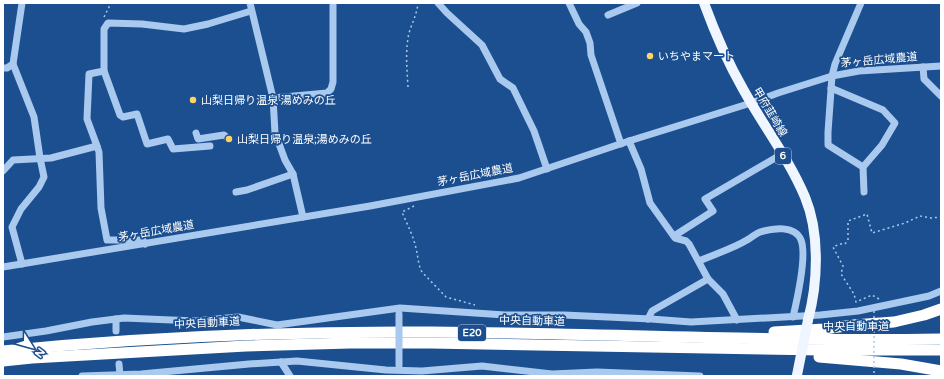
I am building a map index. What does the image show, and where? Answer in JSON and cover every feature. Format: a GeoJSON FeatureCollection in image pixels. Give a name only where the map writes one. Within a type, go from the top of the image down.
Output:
{"type":"FeatureCollection","features":[{"type":"Feature","properties":{"kind":"highway"},"geometry":{"type":"LineString","coordinates":[[678,337],[824,329],[894,322],[924,315],[941,309]]}},
{"type":"Feature","properties":{"kind":"highway","name":"中央自動車道"},"geometry":{"type":"LineString","coordinates":[[3,351],[124,341],[254,334],[431,332],[678,337],[941,339]]}},
{"type":"Feature","properties":{"kind":"highway","name":"E20"},"geometry":{"type":"LineString","coordinates":[[3,362],[32,358],[246,346],[350,343],[455,343],[719,349],[941,350]]}},
{"type":"Feature","properties":{"kind":"highway"},"geometry":{"type":"LineString","coordinates":[[719,349],[900,364],[941,371]]}},
{"type":"Feature","properties":{"kind":"main road","name":"甲府韮崎線"},"geometry":{"type":"LineString","coordinates":[[704,3],[724,54],[751,103],[782,154],[806,199],[814,232],[816,261],[809,318],[797,375]]}},
{"type":"Feature","properties":{"kind":"street"},"geometry":{"type":"LineString","coordinates":[[22,3],[13,64],[34,117],[44,177],[40,187],[21,209],[12,227],[22,264]]}},
{"type":"Feature","properties":{"kind":"street"},"geometry":{"type":"LineString","coordinates":[[250,3],[273,98],[275,133],[285,160],[293,174],[302,217]]}},
{"type":"Feature","properties":{"kind":"street"},"geometry":{"type":"LineString","coordinates":[[273,98],[327,93],[331,89],[333,82],[333,3]]}},
{"type":"Feature","properties":{"kind":"street"},"geometry":{"type":"LineString","coordinates":[[438,3],[482,45],[500,79],[512,88],[534,131],[547,169]]}},
{"type":"Feature","properties":{"kind":"street"},"geometry":{"type":"LineString","coordinates":[[569,3],[579,24],[586,32],[590,44],[591,55],[621,144]]}},
{"type":"Feature","properties":{"kind":"street"},"geometry":{"type":"LineString","coordinates":[[608,15],[637,3]]}},
{"type":"Feature","properties":{"kind":"street"},"geometry":{"type":"LineString","coordinates":[[861,3],[835,64],[832,76],[828,145],[863,167]]}},
{"type":"Feature","properties":{"kind":"street"},"geometry":{"type":"LineString","coordinates":[[210,146],[173,148],[168,139],[147,144],[137,114],[123,117],[120,115],[104,71],[104,29],[108,23],[142,24],[184,29],[208,24],[251,11]]}},
{"type":"Feature","properties":{"kind":"street"},"geometry":{"type":"LineString","coordinates":[[3,68],[7,68],[13,64]]}},
{"type":"Feature","properties":{"kind":"street","name":"茅ヶ岳広域農道"},"geometry":{"type":"LineString","coordinates":[[3,267],[145,244],[512,180],[832,76],[859,71],[941,66]]}},
{"type":"Feature","properties":{"kind":"street"},"geometry":{"type":"LineString","coordinates":[[923,67],[924,79],[941,96]]}},
{"type":"Feature","properties":{"kind":"street"},"geometry":{"type":"LineString","coordinates":[[104,71],[88,74],[87,119],[99,152],[101,208],[107,240],[143,240],[145,244]]}},
{"type":"Feature","properties":{"kind":"street"},"geometry":{"type":"LineString","coordinates":[[831,88],[883,110],[895,123],[882,146],[863,167],[864,192]]}},
{"type":"Feature","properties":{"kind":"street"},"geometry":{"type":"LineString","coordinates":[[196,133],[198,139],[224,134],[229,139]]}},
{"type":"Feature","properties":{"kind":"street"},"geometry":{"type":"LineString","coordinates":[[629,141],[641,168],[650,203],[674,236],[686,241],[689,244],[708,280],[723,294],[737,320]]}},
{"type":"Feature","properties":{"kind":"street"},"geometry":{"type":"LineString","coordinates":[[3,171],[13,160],[51,158],[97,146]]}},
{"type":"Feature","properties":{"kind":"street"},"geometry":{"type":"LineString","coordinates":[[674,236],[713,211],[705,199],[782,154]]}},
{"type":"Feature","properties":{"kind":"street"},"geometry":{"type":"LineString","coordinates":[[236,192],[247,190],[293,174]]}},
{"type":"Feature","properties":{"kind":"street"},"geometry":{"type":"LineString","coordinates":[[699,261],[747,241],[758,232],[783,229],[791,230],[798,235],[802,241],[802,258],[798,294],[793,317]]}},
{"type":"Feature","properties":{"kind":"street"},"geometry":{"type":"LineString","coordinates":[[802,245],[815,246]]}},
{"type":"Feature","properties":{"kind":"street"},"geometry":{"type":"LineString","coordinates":[[648,319],[652,311],[708,280]]}},
{"type":"Feature","properties":{"kind":"street"},"geometry":{"type":"LineString","coordinates":[[3,337],[124,318],[195,321],[238,317],[277,325],[326,319],[374,310],[648,319],[691,322],[793,317],[809,318],[858,311],[929,296],[941,292]]}},
{"type":"Feature","properties":{"kind":"street"},"geometry":{"type":"LineString","coordinates":[[398,368],[400,311]]}},
{"type":"Feature","properties":{"kind":"street"},"geometry":{"type":"LineString","coordinates":[[116,319],[116,331]]}},
{"type":"Feature","properties":{"kind":"street"},"geometry":{"type":"LineString","coordinates":[[82,376],[141,374],[303,361],[398,368],[422,372],[482,366],[553,375],[597,372],[700,376]]}},
{"type":"Feature","properties":{"kind":"street"},"geometry":{"type":"LineString","coordinates":[[280,362],[290,376]]}},
{"type":"Feature","properties":{"kind":"street"},"geometry":{"type":"LineString","coordinates":[[119,364],[120,375]]}},
{"type":"Feature","properties":{"kind":"street"},"geometry":{"type":"LineString","coordinates":[[507,376],[513,369]]}},
{"type":"Feature","properties":{"kind":"path"},"geometry":{"type":"LineString","coordinates":[[104,29],[104,16],[111,3]]}},
{"type":"Feature","properties":{"kind":"path"},"geometry":{"type":"LineString","coordinates":[[408,87],[406,56],[412,24],[418,8],[418,3]]}},
{"type":"Feature","properties":{"kind":"path"},"geometry":{"type":"LineString","coordinates":[[413,198],[414,206],[402,212],[411,231],[422,272],[446,297],[478,306],[482,313]]}},
{"type":"Feature","properties":{"kind":"path"},"geometry":{"type":"LineString","coordinates":[[879,299],[872,295],[856,302],[854,294],[841,274],[843,266],[833,246],[845,244],[848,240],[848,221],[867,214],[872,233],[905,223],[920,216],[931,218],[941,217]]}},
{"type":"Feature","properties":{"kind":"path"},"geometry":{"type":"LineString","coordinates":[[874,311],[874,376]]}},
{"type":"Feature","properties":{"kind":"place","name":"いちやまマート"},"geometry":{"type":"Point","coordinates":[650,56]}},
{"type":"Feature","properties":{"kind":"place","name":"山梨日帰り温泉 湯めみの丘"},"geometry":{"type":"Point","coordinates":[193,100]}},
{"type":"Feature","properties":{"kind":"place","name":"山梨日帰り温泉;湯めみの丘"},"geometry":{"type":"Point","coordinates":[229,139]}}]}
